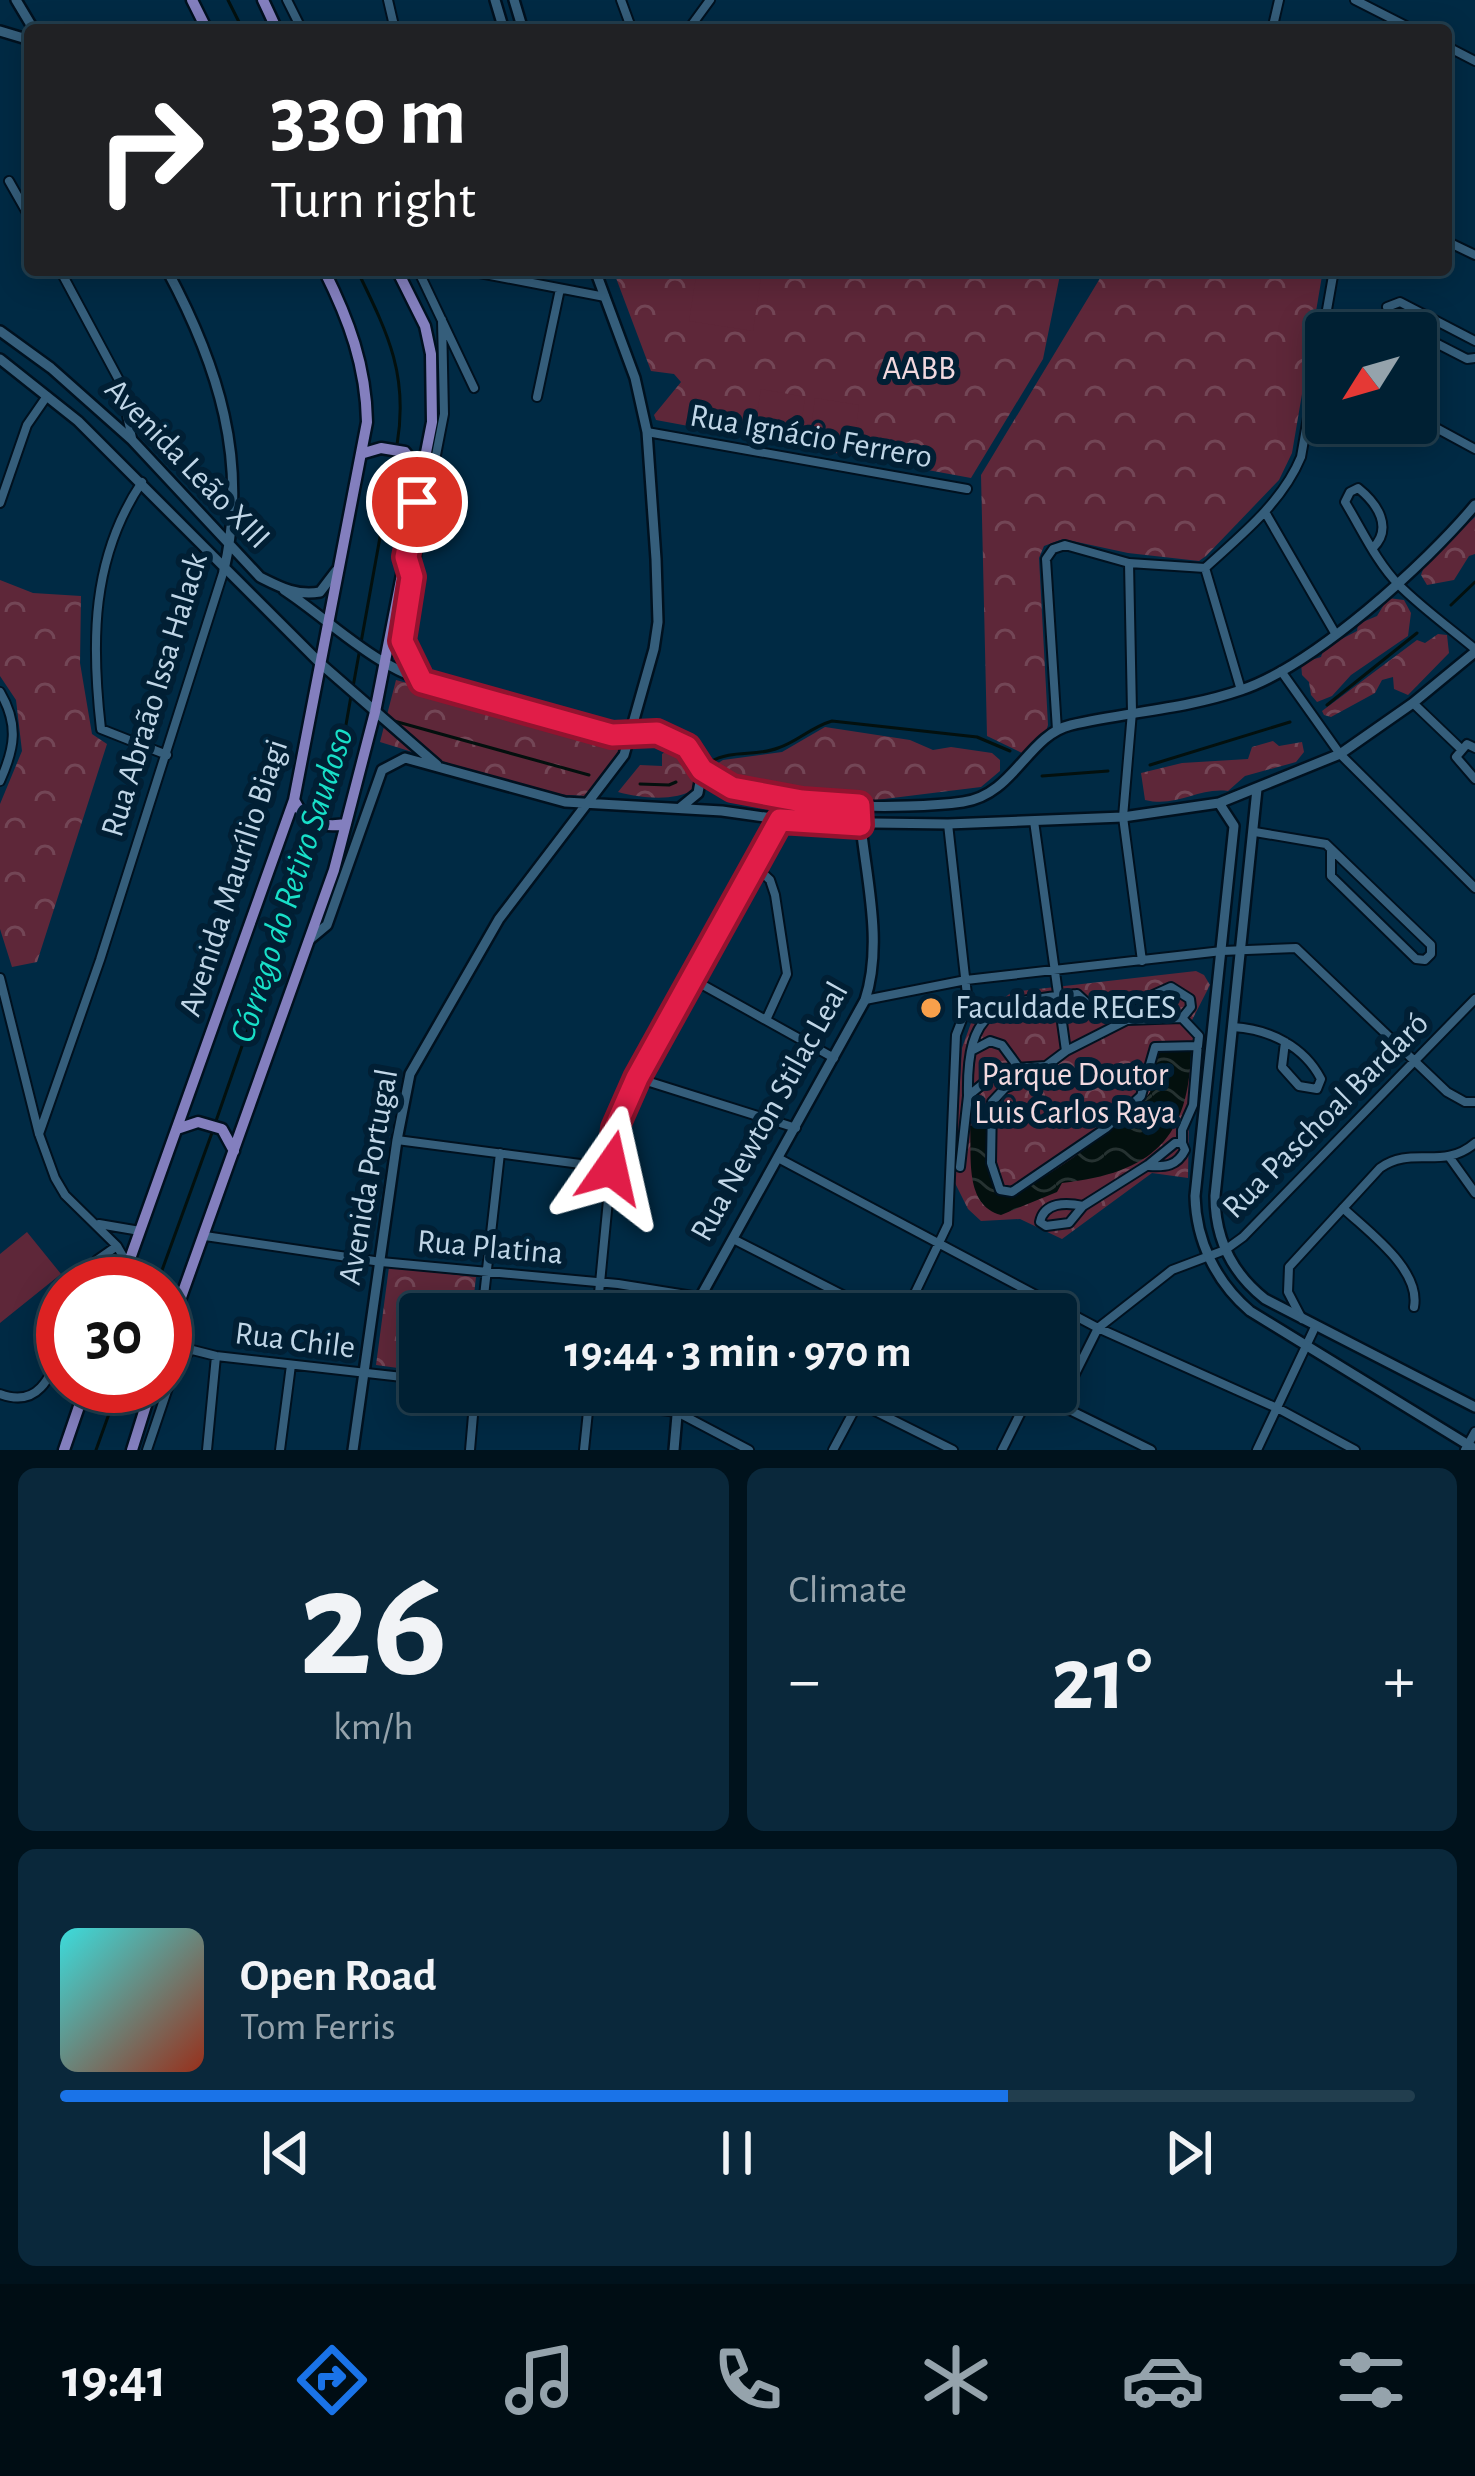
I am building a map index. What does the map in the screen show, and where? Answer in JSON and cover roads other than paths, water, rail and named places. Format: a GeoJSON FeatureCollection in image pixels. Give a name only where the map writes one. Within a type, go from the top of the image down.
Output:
{"type":"FeatureCollection","features":[{"type":"Feature","properties":{"kind":"main road","name":"Rua Abraão Issa Halack"},"geometry":{"type":"LineString","coordinates":[[169,276],[200,332],[222,406],[234,508],[224,570]]}},
{"type":"Feature","properties":{"kind":"main road","name":"Avenida Maurílio Biagi"},"geometry":{"type":"LineString","coordinates":[[131,1257],[294,800],[364,453],[363,372],[355,338],[327,276]]}},
{"type":"Feature","properties":{"kind":"main road"},"geometry":{"type":"LineString","coordinates":[[192,1269],[334,870],[375,712],[432,422],[431,354],[425,326],[401,276]]}},
{"type":"Feature","properties":{"kind":"main road","name":"Avenida Portugal"},"geometry":{"type":"LineString","coordinates":[[353,1450],[397,1140],[415,1062],[499,919],[624,755],[658,622],[647,432],[635,378],[597,276]]}},
{"type":"Feature","properties":{"kind":"main road","name":"Avenida Leão XIII"},"geometry":{"type":"LineString","coordinates":[[0,331],[51,368],[132,440],[260,577],[284,590],[320,592],[339,567]]}},
{"type":"Feature","properties":{"kind":"main road","name":"Avenida Leão XIII"},"geometry":{"type":"LineString","coordinates":[[0,359],[48,395],[142,482],[321,664],[441,768]]}},
{"type":"Feature","properties":{"kind":"main road"},"geometry":{"type":"LineString","coordinates":[[364,453],[381,448],[405,452],[423,475]]}},
{"type":"Feature","properties":{"kind":"main road"},"geometry":{"type":"LineString","coordinates":[[284,590],[384,663],[422,682],[612,735],[631,737],[646,731],[672,739],[687,747],[702,770],[732,788],[859,805],[964,802],[1012,777],[1057,730],[1240,690],[1281,671],[1425,560],[1475,505]]}},
{"type":"Feature","properties":{"kind":"main road"},"geometry":{"type":"LineString","coordinates":[[406,557],[412,577]]}},
{"type":"Feature","properties":{"kind":"main road"},"geometry":{"type":"LineString","coordinates":[[309,940],[327,925],[386,765],[405,758],[542,798],[681,807],[780,820],[860,825],[1124,818],[1219,802],[1340,754],[1413,703],[1475,650]]}},
{"type":"Feature","properties":{"kind":"main road"},"geometry":{"type":"LineString","coordinates":[[681,807],[698,794],[702,770]]}},
{"type":"Feature","properties":{"kind":"main road"},"geometry":{"type":"LineString","coordinates":[[1257,790],[1215,1196],[1225,1250],[1241,1277],[1265,1299],[1475,1407]]}},
{"type":"Feature","properties":{"kind":"main road"},"geometry":{"type":"LineString","coordinates":[[542,798],[566,813],[571,828]]}},
{"type":"Feature","properties":{"kind":"main road"},"geometry":{"type":"LineString","coordinates":[[294,800],[305,818],[326,826],[346,824],[371,807]]}},
{"type":"Feature","properties":{"kind":"main road"},"geometry":{"type":"LineString","coordinates":[[780,820],[787,808],[802,801]]}},
{"type":"Feature","properties":{"kind":"main road"},"geometry":{"type":"LineString","coordinates":[[1219,802],[1234,826],[1196,1196],[1207,1254],[1239,1301],[1470,1448]]}},
{"type":"Feature","properties":{"kind":"main road","name":"Rua Newton Stilac Leal"},"geometry":{"type":"LineString","coordinates":[[701,1293],[796,1128],[871,982],[873,945],[859,805]]}},
{"type":"Feature","properties":{"kind":"main road"},"geometry":{"type":"LineString","coordinates":[[334,870],[341,889]]}},
{"type":"Feature","properties":{"kind":"main road"},"geometry":{"type":"LineString","coordinates":[[177,1129],[198,1122],[222,1129],[234,1151]]}},
{"type":"Feature","properties":{"kind":"main road"},"geometry":{"type":"LineString","coordinates":[[64,1450],[77,1413]]}},
{"type":"Feature","properties":{"kind":"main road"},"geometry":{"type":"LineString","coordinates":[[132,1450],[144,1413]]}},
{"type":"Feature","properties":{"kind":"main road"},"geometry":{"type":"LineString","coordinates":[[674,1450],[677,1413]]}},
{"type":"Feature","properties":{"kind":"main road"},"geometry":{"type":"LineString","coordinates":[[140,1426],[148,1447]]}},
{"type":"Feature","properties":{"kind":"street"},"geometry":{"type":"LineString","coordinates":[[1355,0],[1402,24]]}},
{"type":"Feature","properties":{"kind":"street"},"geometry":{"type":"LineString","coordinates":[[9,181],[24,207]]}},
{"type":"Feature","properties":{"kind":"street"},"geometry":{"type":"LineString","coordinates":[[63,276],[119,380],[132,440]]}},
{"type":"Feature","properties":{"kind":"street"},"geometry":{"type":"LineString","coordinates":[[421,276],[474,388]]}},
{"type":"Feature","properties":{"kind":"street"},"geometry":{"type":"LineString","coordinates":[[493,276],[605,297]]}},
{"type":"Feature","properties":{"kind":"street"},"geometry":{"type":"LineString","coordinates":[[1327,312],[1333,276]]}},
{"type":"Feature","properties":{"kind":"street"},"geometry":{"type":"LineString","coordinates":[[537,397],[560,290]]}},
{"type":"Feature","properties":{"kind":"street"},"geometry":{"type":"LineString","coordinates":[[1475,341],[1400,302],[1387,307],[1393,321],[1475,358]]}},
{"type":"Feature","properties":{"kind":"street"},"geometry":{"type":"LineString","coordinates":[[422,682],[404,646],[403,628],[444,413],[442,320]]}},
{"type":"Feature","properties":{"kind":"street"},"geometry":{"type":"LineString","coordinates":[[0,503],[27,425],[48,395]]}},
{"type":"Feature","properties":{"kind":"street"},"geometry":{"type":"LineString","coordinates":[[1437,428],[1475,449]]}},
{"type":"Feature","properties":{"kind":"street","name":"Rua Ignácio Ferrero"},"geometry":{"type":"LineString","coordinates":[[647,432],[968,489]]}},
{"type":"Feature","properties":{"kind":"street"},"geometry":{"type":"LineString","coordinates":[[1057,730],[1046,559],[1053,549],[1065,545],[1129,563],[1205,568],[1265,512],[1293,477],[1305,438]]}},
{"type":"Feature","properties":{"kind":"street"},"geometry":{"type":"LineString","coordinates":[[142,482],[116,527],[98,594],[94,643],[101,729],[167,755]]}},
{"type":"Feature","properties":{"kind":"street"},"geometry":{"type":"LineString","coordinates":[[1373,548],[1382,539],[1384,524],[1358,488],[1345,502],[1373,548],[1397,583],[1475,650]]}},
{"type":"Feature","properties":{"kind":"street"},"geometry":{"type":"LineString","coordinates":[[1265,512],[1335,633]]}},
{"type":"Feature","properties":{"kind":"street"},"geometry":{"type":"LineString","coordinates":[[1129,563],[1132,712],[1124,818],[1142,961]]}},
{"type":"Feature","properties":{"kind":"street"},"geometry":{"type":"LineString","coordinates":[[1205,568],[1240,690]]}},
{"type":"Feature","properties":{"kind":"street","name":"Rua Abraão Issa Halack"},"geometry":{"type":"LineString","coordinates":[[39,1134],[56,1094],[224,570]]}},
{"type":"Feature","properties":{"kind":"street"},"geometry":{"type":"LineString","coordinates":[[384,663],[403,628]]}},
{"type":"Feature","properties":{"kind":"street"},"geometry":{"type":"LineString","coordinates":[[1281,671],[1340,754],[1475,888]]}},
{"type":"Feature","properties":{"kind":"street"},"geometry":{"type":"LineString","coordinates":[[0,692],[14,727],[11,757],[0,781]]}},
{"type":"Feature","properties":{"kind":"street"},"geometry":{"type":"LineString","coordinates":[[1413,703],[1460,748]]}},
{"type":"Feature","properties":{"kind":"street"},"geometry":{"type":"LineString","coordinates":[[1475,748],[1467,744],[1456,757],[1475,779]]}},
{"type":"Feature","properties":{"kind":"street"},"geometry":{"type":"LineString","coordinates":[[599,1293],[615,1128],[637,1078],[780,820]]}},
{"type":"Feature","properties":{"kind":"street"},"geometry":{"type":"LineString","coordinates":[[1034,821],[1066,1051]]}},
{"type":"Feature","properties":{"kind":"street"},"geometry":{"type":"LineString","coordinates":[[916,1293],[948,1223],[956,1035],[968,1004],[948,824]]}},
{"type":"Feature","properties":{"kind":"street"},"geometry":{"type":"LineString","coordinates":[[1256,832],[1316,840],[1331,850],[1431,945],[1425,960],[1416,959],[1331,876],[1331,850]]}},
{"type":"Feature","properties":{"kind":"street"},"geometry":{"type":"LineString","coordinates":[[754,865],[770,880],[775,895],[787,974],[766,1020]]}},
{"type":"Feature","properties":{"kind":"street"},"geometry":{"type":"LineString","coordinates":[[865,1000],[1055,969],[1296,948],[1447,1093],[1475,1102]]}},
{"type":"Feature","properties":{"kind":"street"},"geometry":{"type":"LineString","coordinates":[[0,978],[39,1134],[55,1178],[123,1257]]}},
{"type":"Feature","properties":{"kind":"street"},"geometry":{"type":"LineString","coordinates":[[692,979],[834,1058]]}},
{"type":"Feature","properties":{"kind":"street"},"geometry":{"type":"LineString","coordinates":[[1148,1166],[1177,1161],[1185,1150],[1182,1130],[1192,1105],[1198,1046],[1186,1021],[1190,999],[1171,988],[1151,996],[1130,1017],[1005,1088],[992,1102],[991,1163],[995,1183],[1007,1192],[1106,1129],[1136,1100],[1155,1047],[1198,1046]]}},
{"type":"Feature","properties":{"kind":"street"},"geometry":{"type":"LineString","coordinates":[[960,1168],[971,1050],[980,1024],[1001,1005],[1077,994],[1100,1015],[1186,1021]]}},
{"type":"Feature","properties":{"kind":"street","name":"Rua Paschoal Bardaró"},"geometry":{"type":"LineString","coordinates":[[1077,1370],[1098,1328],[1172,1270],[1225,1250],[1243,1237],[1475,999]]}},
{"type":"Feature","properties":{"kind":"street"},"geometry":{"type":"LineString","coordinates":[[1233,1027],[1273,1034],[1286,1042],[1318,1072],[1317,1089],[1299,1086],[1282,1067],[1286,1042]]}},
{"type":"Feature","properties":{"kind":"street"},"geometry":{"type":"LineString","coordinates":[[971,1050],[990,1042],[1002,1045],[1016,1065]]}},
{"type":"Feature","properties":{"kind":"street"},"geometry":{"type":"LineString","coordinates":[[968,1096],[989,1076],[1016,1065],[1046,1066]]}},
{"type":"Feature","properties":{"kind":"street"},"geometry":{"type":"LineString","coordinates":[[637,1078],[796,1128]]}},
{"type":"Feature","properties":{"kind":"street"},"geometry":{"type":"LineString","coordinates":[[397,1140],[611,1168]]}},
{"type":"Feature","properties":{"kind":"street"},"geometry":{"type":"LineString","coordinates":[[1083,1206],[1052,1206],[1040,1222],[1046,1226],[1069,1223],[1083,1206],[1148,1166],[1175,1143],[1182,1143]]}},
{"type":"Feature","properties":{"kind":"street"},"geometry":{"type":"LineString","coordinates":[[1303,1320],[1290,1298],[1292,1262],[1343,1208],[1389,1161],[1450,1158],[1475,1143]]}},
{"type":"Feature","properties":{"kind":"street"},"geometry":{"type":"LineString","coordinates":[[484,1293],[500,1154]]}},
{"type":"Feature","properties":{"kind":"street"},"geometry":{"type":"LineString","coordinates":[[778,1158],[1098,1328],[1279,1409],[1355,1450]]}},
{"type":"Feature","properties":{"kind":"street"},"geometry":{"type":"LineString","coordinates":[[1450,1158],[1475,1193]]}},
{"type":"Feature","properties":{"kind":"street"},"geometry":{"type":"LineString","coordinates":[[1343,1208],[1408,1277],[1416,1298],[1414,1307]]}},
{"type":"Feature","properties":{"kind":"street"},"geometry":{"type":"LineString","coordinates":[[98,1224],[140,1231]]}},
{"type":"Feature","properties":{"kind":"street","name":"Rua Platina"},"geometry":{"type":"LineString","coordinates":[[205,1237],[381,1262],[673,1293]]}},
{"type":"Feature","properties":{"kind":"street"},"geometry":{"type":"LineString","coordinates":[[733,1239],[839,1293]]}},
{"type":"Feature","properties":{"kind":"street"},"geometry":{"type":"LineString","coordinates":[[101,1257],[117,1246]]}},
{"type":"Feature","properties":{"kind":"street"},"geometry":{"type":"LineString","coordinates":[[1265,1299],[1288,1281]]}},
{"type":"Feature","properties":{"kind":"street"},"geometry":{"type":"LineString","coordinates":[[1257,1450],[1315,1327]]}},
{"type":"Feature","properties":{"kind":"street","name":"Rua Chile"},"geometry":{"type":"LineString","coordinates":[[192,1352],[399,1377]]}},
{"type":"Feature","properties":{"kind":"street"},"geometry":{"type":"LineString","coordinates":[[206,1450],[216,1356]]}},
{"type":"Feature","properties":{"kind":"street"},"geometry":{"type":"LineString","coordinates":[[280,1450],[291,1365]]}},
{"type":"Feature","properties":{"kind":"street"},"geometry":{"type":"LineString","coordinates":[[0,1394],[13,1399],[36,1393]]}},
{"type":"Feature","properties":{"kind":"street"},"geometry":{"type":"LineString","coordinates":[[148,1447],[159,1413]]}},
{"type":"Feature","properties":{"kind":"street"},"geometry":{"type":"LineString","coordinates":[[470,1450],[473,1413]]}},
{"type":"Feature","properties":{"kind":"street"},"geometry":{"type":"LineString","coordinates":[[584,1450],[587,1413]]}},
{"type":"Feature","properties":{"kind":"street"},"geometry":{"type":"LineString","coordinates":[[679,1413],[749,1450]]}},
{"type":"Feature","properties":{"kind":"street"},"geometry":{"type":"LineString","coordinates":[[833,1450],[853,1413]]}},
{"type":"Feature","properties":{"kind":"street"},"geometry":{"type":"LineString","coordinates":[[878,1413],[954,1450]]}},
{"type":"Feature","properties":{"kind":"street"},"geometry":{"type":"LineString","coordinates":[[992,1450],[1003,1448],[1021,1413]]}},
{"type":"Feature","properties":{"kind":"street"},"geometry":{"type":"LineString","coordinates":[[1074,1413],[1151,1450]]}},
{"type":"Feature","properties":{"kind":"street"},"geometry":{"type":"LineString","coordinates":[[1470,1448],[1475,1432]]}},
{"type":"Feature","properties":{"kind":"water"},"geometry":{"type":"Polygon","coordinates":[[[1191,1047],[1183,1106],[1160,1146],[1142,1160],[1093,1178],[1062,1183],[1057,1192],[1001,1215],[981,1201],[972,1178],[970,1126],[990,1124],[990,1176],[1009,1197],[1084,1150],[1146,1097],[1154,1082],[1156,1053],[1191,1047]]]}},
{"type":"Feature","properties":{"kind":"waterway","name":"Córrego do Retiro Saudoso"},"geometry":{"type":"LineString","coordinates":[[228,0],[240,24]]}},
{"type":"Feature","properties":{"kind":"waterway","name":"Córrego do Retiro Saudoso"},"geometry":{"type":"LineString","coordinates":[[360,276],[398,375],[397,445]]}},
{"type":"Feature","properties":{"kind":"waterway","name":"Córrego do Retiro Saudoso"},"geometry":{"type":"LineString","coordinates":[[353,687],[395,454]]}},
{"type":"Feature","properties":{"kind":"waterway"},"geometry":{"type":"LineString","coordinates":[[1451,605],[1475,582]]}},
{"type":"Feature","properties":{"kind":"waterway"},"geometry":{"type":"LineString","coordinates":[[1327,705],[1417,633]]}},
{"type":"Feature","properties":{"kind":"waterway","name":"Córrego do Retiro Saudoso"},"geometry":{"type":"LineString","coordinates":[[320,821],[339,765],[351,696]]}},
{"type":"Feature","properties":{"kind":"waterway"},"geometry":{"type":"LineString","coordinates":[[394,721],[589,775]]}},
{"type":"Feature","properties":{"kind":"waterway"},"geometry":{"type":"LineString","coordinates":[[710,762],[778,748],[832,721],[977,737],[1010,751]]}},
{"type":"Feature","properties":{"kind":"waterway"},"geometry":{"type":"LineString","coordinates":[[1150,765],[1290,722]]}},
{"type":"Feature","properties":{"kind":"waterway"},"geometry":{"type":"LineString","coordinates":[[1042,776],[1108,771]]}},
{"type":"Feature","properties":{"kind":"waterway"},"geometry":{"type":"LineString","coordinates":[[640,784],[676,782]]}},
{"type":"Feature","properties":{"kind":"waterway","name":"Córrego do Retiro Saudoso"},"geometry":{"type":"LineString","coordinates":[[216,1121],[317,830]]}},
{"type":"Feature","properties":{"kind":"waterway","name":"Córrego do Retiro Saudoso"},"geometry":{"type":"LineString","coordinates":[[167,1257],[213,1130]]}},
{"type":"Feature","properties":{"kind":"waterway","name":"Córrego do Retiro Saudoso"},"geometry":{"type":"LineString","coordinates":[[96,1450],[109,1413]]}},
{"type":"Feature","properties":{"kind":"place","name":"Faculdade REGES"},"geometry":{"type":"Point","coordinates":[931,1008]}},
{"type":"Feature","properties":{"kind":"park label","name":"AABB"},"geometry":{"type":"Point","coordinates":[919,369]}},
{"type":"Feature","properties":{"kind":"park label","name":"Parque Doutor Luis Carlos Raya"},"geometry":{"type":"Point","coordinates":[1075,1094]}}]}
